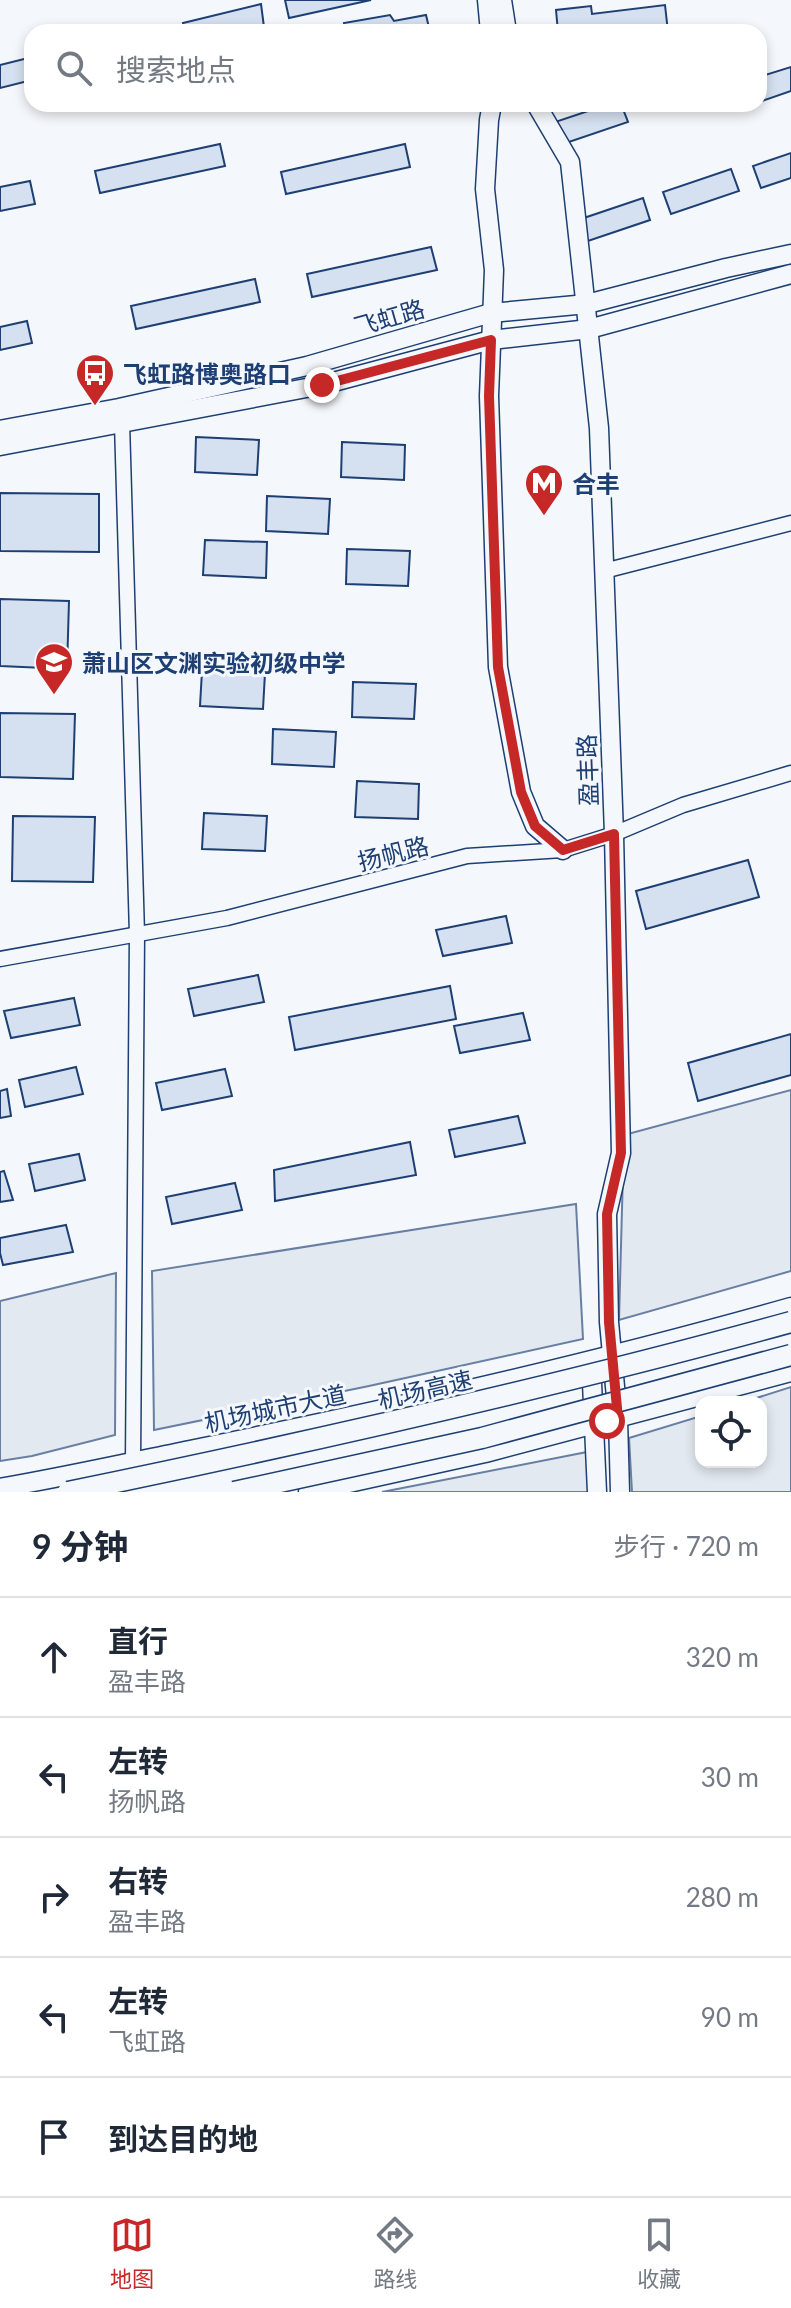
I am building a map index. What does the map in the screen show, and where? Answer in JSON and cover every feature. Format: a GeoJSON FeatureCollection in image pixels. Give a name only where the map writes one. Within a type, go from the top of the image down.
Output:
{"type":"FeatureCollection","features":[{"type":"Feature","properties":{"kind":"highway","name":"机场高速"},"geometry":{"type":"LineString","coordinates":[[68,1492],[280,1449],[471,1405],[791,1322]]}},
{"type":"Feature","properties":{"kind":"highway"},"geometry":{"type":"LineString","coordinates":[[234,1492],[482,1438],[791,1355]]}},
{"type":"Feature","properties":{"kind":"main road"},"geometry":{"type":"LineString","coordinates":[[487,0],[489,24]]}},
{"type":"Feature","properties":{"kind":"main road"},"geometry":{"type":"LineString","coordinates":[[502,0],[506,24]]}},
{"type":"Feature","properties":{"kind":"main road"},"geometry":{"type":"LineString","coordinates":[[490,112],[485,189],[494,270],[489,396],[498,667],[521,792],[535,826],[563,850]]}},
{"type":"Feature","properties":{"kind":"main road","name":"盈丰路"},"geometry":{"type":"LineString","coordinates":[[541,112],[570,162],[599,428],[614,834],[621,1153],[607,1214],[620,1492]]}},
{"type":"Feature","properties":{"kind":"main road","name":"飞虹路"},"geometry":{"type":"LineString","coordinates":[[0,430],[119,408],[307,366],[491,313],[587,304],[791,254]]}},
{"type":"Feature","properties":{"kind":"main road","name":"飞虹路"},"geometry":{"type":"LineString","coordinates":[[0,446],[322,385],[491,340],[589,329],[791,274]]}},
{"type":"Feature","properties":{"kind":"main road","name":"机场城市大道"},"geometry":{"type":"LineString","coordinates":[[0,1488],[465,1392],[791,1307]]}},
{"type":"Feature","properties":{"kind":"main road"},"geometry":{"type":"LineString","coordinates":[[591,1361],[597,1492]]}},
{"type":"Feature","properties":{"kind":"main road"},"geometry":{"type":"LineString","coordinates":[[308,1492],[485,1453],[791,1372]]}},
{"type":"Feature","properties":{"kind":"street"},"geometry":{"type":"LineString","coordinates":[[122,423],[137,934],[133,1462]]}},
{"type":"Feature","properties":{"kind":"street"},"geometry":{"type":"LineString","coordinates":[[604,571],[791,523]]}},
{"type":"Feature","properties":{"kind":"street","name":"扬帆路"},"geometry":{"type":"LineString","coordinates":[[0,959],[227,918],[467,856],[563,850],[614,834],[683,805],[791,773]]}},
{"type":"Feature","properties":{"kind":"shaded area"},"geometry":{"type":"Polygon","coordinates":[[[791,1090],[791,1271],[619,1320],[624,1135],[791,1090]]]}},
{"type":"Feature","properties":{"kind":"shaded area"},"geometry":{"type":"Polygon","coordinates":[[[576,1204],[583,1339],[154,1430],[152,1271],[576,1204]]]}},
{"type":"Feature","properties":{"kind":"shaded area"},"geometry":{"type":"Polygon","coordinates":[[[116,1273],[115,1435],[0,1461],[0,1301],[116,1273]]]}},
{"type":"Feature","properties":{"kind":"shaded area"},"geometry":{"type":"Polygon","coordinates":[[[791,1387],[791,1492],[632,1492],[629,1438],[695,1418],[695,1468],[767,1468],[767,1396],[763,1396],[791,1387]]]}},
{"type":"Feature","properties":{"kind":"shaded area"},"geometry":{"type":"Polygon","coordinates":[[[587,1452],[589,1492],[382,1492],[587,1452]]]}},
{"type":"Feature","properties":{"kind":"building"},"geometry":{"type":"Polygon","coordinates":[[[285,0],[371,0],[289,18],[285,0]]]}},
{"type":"Feature","properties":{"kind":"building"},"geometry":{"type":"Polygon","coordinates":[[[261,4],[264,24],[183,24],[261,4]]]}},
{"type":"Feature","properties":{"kind":"building"},"geometry":{"type":"Polygon","coordinates":[[[665,5],[667,24],[557,24],[556,10],[591,6],[592,14],[665,5]]]}},
{"type":"Feature","properties":{"kind":"building"},"geometry":{"type":"Polygon","coordinates":[[[390,15],[394,21],[426,15],[428,24],[344,24],[390,15]]]}},
{"type":"Feature","properties":{"kind":"building"},"geometry":{"type":"Polygon","coordinates":[[[24,59],[24,82],[0,88],[0,65],[24,59]]]}},
{"type":"Feature","properties":{"kind":"building"},"geometry":{"type":"Polygon","coordinates":[[[791,67],[791,91],[767,99],[767,74],[791,67]]]}},
{"type":"Feature","properties":{"kind":"building"},"geometry":{"type":"Polygon","coordinates":[[[585,112],[624,112],[628,122],[560,145],[552,123],[585,112]]]}},
{"type":"Feature","properties":{"kind":"building"},"geometry":{"type":"Polygon","coordinates":[[[220,144],[225,166],[100,193],[95,171],[220,144]]]}},
{"type":"Feature","properties":{"kind":"building"},"geometry":{"type":"Polygon","coordinates":[[[405,144],[410,167],[286,194],[281,172],[405,144]]]}},
{"type":"Feature","properties":{"kind":"building"},"geometry":{"type":"Polygon","coordinates":[[[791,153],[791,178],[761,188],[753,166],[791,153]]]}},
{"type":"Feature","properties":{"kind":"building"},"geometry":{"type":"Polygon","coordinates":[[[731,169],[739,191],[671,214],[663,192],[731,169]]]}},
{"type":"Feature","properties":{"kind":"building"},"geometry":{"type":"Polygon","coordinates":[[[30,181],[35,204],[0,211],[0,187],[30,181]]]}},
{"type":"Feature","properties":{"kind":"building"},"geometry":{"type":"Polygon","coordinates":[[[643,198],[650,220],[582,243],[575,221],[643,198]]]}},
{"type":"Feature","properties":{"kind":"building"},"geometry":{"type":"Polygon","coordinates":[[[431,247],[437,270],[312,297],[307,274],[431,247]]]}},
{"type":"Feature","properties":{"kind":"building"},"geometry":{"type":"Polygon","coordinates":[[[255,279],[260,302],[136,329],[131,306],[255,279]]]}},
{"type":"Feature","properties":{"kind":"building"},"geometry":{"type":"Polygon","coordinates":[[[27,321],[32,343],[0,350],[0,327],[27,321]]]}},
{"type":"Feature","properties":{"kind":"building"},"geometry":{"type":"Polygon","coordinates":[[[196,437],[259,440],[257,475],[195,472],[196,437]]]}},
{"type":"Feature","properties":{"kind":"building"},"geometry":{"type":"Polygon","coordinates":[[[342,442],[405,445],[404,480],[341,477],[342,442]]]}},
{"type":"Feature","properties":{"kind":"building"},"geometry":{"type":"Polygon","coordinates":[[[0,493],[99,494],[99,552],[0,551],[0,493]]]}},
{"type":"Feature","properties":{"kind":"building"},"geometry":{"type":"Polygon","coordinates":[[[267,496],[330,499],[328,534],[266,531],[267,496]]]}},
{"type":"Feature","properties":{"kind":"building"},"geometry":{"type":"Polygon","coordinates":[[[205,540],[267,542],[266,578],[203,575],[205,540]]]}},
{"type":"Feature","properties":{"kind":"building"},"geometry":{"type":"Polygon","coordinates":[[[347,549],[410,551],[408,586],[346,584],[347,549]]]}},
{"type":"Feature","properties":{"kind":"building"},"geometry":{"type":"Polygon","coordinates":[[[0,599],[69,601],[67,669],[0,666],[0,599]]]}},
{"type":"Feature","properties":{"kind":"building"},"geometry":{"type":"Polygon","coordinates":[[[202,671],[265,673],[263,709],[200,706],[202,671]]]}},
{"type":"Feature","properties":{"kind":"building"},"geometry":{"type":"Polygon","coordinates":[[[353,682],[416,684],[414,719],[352,717],[353,682]]]}},
{"type":"Feature","properties":{"kind":"building"},"geometry":{"type":"Polygon","coordinates":[[[0,713],[75,714],[73,779],[0,777],[0,713]]]}},
{"type":"Feature","properties":{"kind":"building"},"geometry":{"type":"Polygon","coordinates":[[[273,729],[336,732],[334,767],[272,764],[273,729]]]}},
{"type":"Feature","properties":{"kind":"building"},"geometry":{"type":"Polygon","coordinates":[[[357,781],[419,784],[418,819],[355,817],[357,781]]]}},
{"type":"Feature","properties":{"kind":"building"},"geometry":{"type":"Polygon","coordinates":[[[204,813],[267,816],[265,851],[202,849],[204,813]]]}},
{"type":"Feature","properties":{"kind":"building"},"geometry":{"type":"Polygon","coordinates":[[[13,816],[95,817],[93,882],[12,881],[13,816]]]}},
{"type":"Feature","properties":{"kind":"building"},"geometry":{"type":"Polygon","coordinates":[[[748,860],[759,897],[646,929],[636,891],[748,860]]]}},
{"type":"Feature","properties":{"kind":"building"},"geometry":{"type":"Polygon","coordinates":[[[506,916],[512,943],[443,956],[436,930],[506,916]]]}},
{"type":"Feature","properties":{"kind":"building"},"geometry":{"type":"Polygon","coordinates":[[[258,975],[264,1002],[194,1016],[188,989],[258,975]]]}},
{"type":"Feature","properties":{"kind":"building"},"geometry":{"type":"Polygon","coordinates":[[[450,986],[456,1019],[295,1050],[289,1017],[450,986]]]}},
{"type":"Feature","properties":{"kind":"building"},"geometry":{"type":"Polygon","coordinates":[[[74,998],[80,1025],[11,1038],[4,1011],[74,998]]]}},
{"type":"Feature","properties":{"kind":"building"},"geometry":{"type":"Polygon","coordinates":[[[523,1013],[530,1040],[460,1053],[454,1026],[523,1013]]]}},
{"type":"Feature","properties":{"kind":"building"},"geometry":{"type":"Polygon","coordinates":[[[791,1034],[791,1075],[698,1101],[688,1063],[791,1034]]]}},
{"type":"Feature","properties":{"kind":"building"},"geometry":{"type":"Polygon","coordinates":[[[76,1067],[83,1094],[25,1107],[19,1080],[76,1067]]]}},
{"type":"Feature","properties":{"kind":"building"},"geometry":{"type":"Polygon","coordinates":[[[225,1069],[232,1096],[162,1110],[156,1083],[225,1069]]]}},
{"type":"Feature","properties":{"kind":"building"},"geometry":{"type":"Polygon","coordinates":[[[7,1089],[11,1116],[0,1118],[0,1091],[7,1089]]]}},
{"type":"Feature","properties":{"kind":"building"},"geometry":{"type":"Polygon","coordinates":[[[518,1116],[525,1143],[455,1157],[449,1130],[518,1116]]]}},
{"type":"Feature","properties":{"kind":"building"},"geometry":{"type":"Polygon","coordinates":[[[410,1142],[416,1175],[275,1201],[274,1170],[410,1142]]]}},
{"type":"Feature","properties":{"kind":"building"},"geometry":{"type":"Polygon","coordinates":[[[79,1154],[85,1180],[35,1191],[29,1164],[79,1154]]]}},
{"type":"Feature","properties":{"kind":"building"},"geometry":{"type":"Polygon","coordinates":[[[4,1171],[13,1200],[0,1202],[0,1172],[4,1171]]]}},
{"type":"Feature","properties":{"kind":"building"},"geometry":{"type":"Polygon","coordinates":[[[235,1183],[242,1210],[172,1224],[166,1197],[235,1183]]]}},
{"type":"Feature","properties":{"kind":"building"},"geometry":{"type":"Polygon","coordinates":[[[66,1225],[73,1252],[3,1265],[0,1238],[66,1225]]]}},
{"type":"Feature","properties":{"kind":"place","name":"飞虹路博奥路口"},"geometry":{"type":"Point","coordinates":[95,407]}},
{"type":"Feature","properties":{"kind":"place","name":"合丰"},"geometry":{"type":"Point","coordinates":[544,517]}},
{"type":"Feature","properties":{"kind":"place","name":"萧山区文渊实验初级中学"},"geometry":{"type":"Point","coordinates":[54,696]}},
{"type":"Feature","properties":{"kind":"route"},"geometry":{"type":"LineString","coordinates":[[322,385],[491,340],[489,396],[498,667],[521,792],[535,826],[563,850],[614,834],[621,1153],[607,1214],[609,1322],[618,1419],[607,1421]]}}]}
